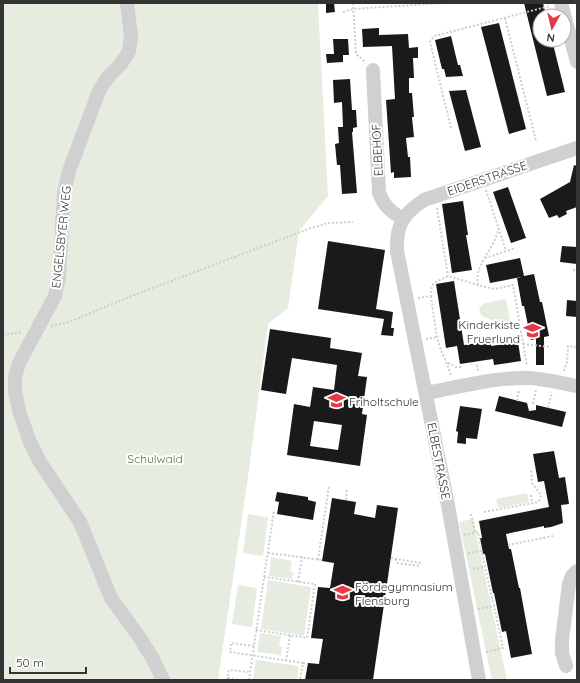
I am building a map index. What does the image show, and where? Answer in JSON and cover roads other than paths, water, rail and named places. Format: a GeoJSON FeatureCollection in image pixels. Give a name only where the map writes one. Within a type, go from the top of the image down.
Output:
{"type":"FeatureCollection","features":[{"type":"Feature","properties":{"kind":"street","name":"ENGELSBYER WEG"},"geometry":{"type":"LineString","coordinates":[[127,3],[131,36],[129,51],[121,64],[108,77],[98,91],[69,171],[64,193],[59,277],[55,296],[19,363],[15,377],[15,392],[30,442],[40,462],[80,522],[111,598],[154,659],[163,680]]}},
{"type":"Feature","properties":{"kind":"street"},"geometry":{"type":"LineString","coordinates":[[561,3],[577,62]]}},
{"type":"Feature","properties":{"kind":"street","name":"ELBEHOF"},"geometry":{"type":"LineString","coordinates":[[373,70],[379,193],[382,202],[388,210],[403,219]]}},
{"type":"Feature","properties":{"kind":"street","name":"EIDERSTRASSE"},"geometry":{"type":"LineString","coordinates":[[403,219],[411,209],[424,200],[577,148]]}},
{"type":"Feature","properties":{"kind":"street","name":"ELBESTRASSE"},"geometry":{"type":"LineString","coordinates":[[403,219],[397,238],[397,251],[454,537],[479,680]]}},
{"type":"Feature","properties":{"kind":"street"},"geometry":{"type":"LineString","coordinates":[[426,393],[497,379],[534,379],[577,386]]}},
{"type":"Feature","properties":{"kind":"street"},"geometry":{"type":"LineString","coordinates":[[566,666],[562,652],[562,640],[569,584],[572,576],[577,571]]}},
{"type":"Feature","properties":{"kind":"place","name":"Kinderkiste Fruerlund"},"geometry":{"type":"Point","coordinates":[533,331]}},
{"type":"Feature","properties":{"kind":"place","name":"Friholtschule"},"geometry":{"type":"Point","coordinates":[336,401]}},
{"type":"Feature","properties":{"kind":"place","name":"Fördegymnasium Flensburg"},"geometry":{"type":"Point","coordinates":[342,593]}},
{"type":"Feature","properties":{"kind":"park label","name":"Schulwald"},"geometry":{"type":"Point","coordinates":[155,458]}}]}
